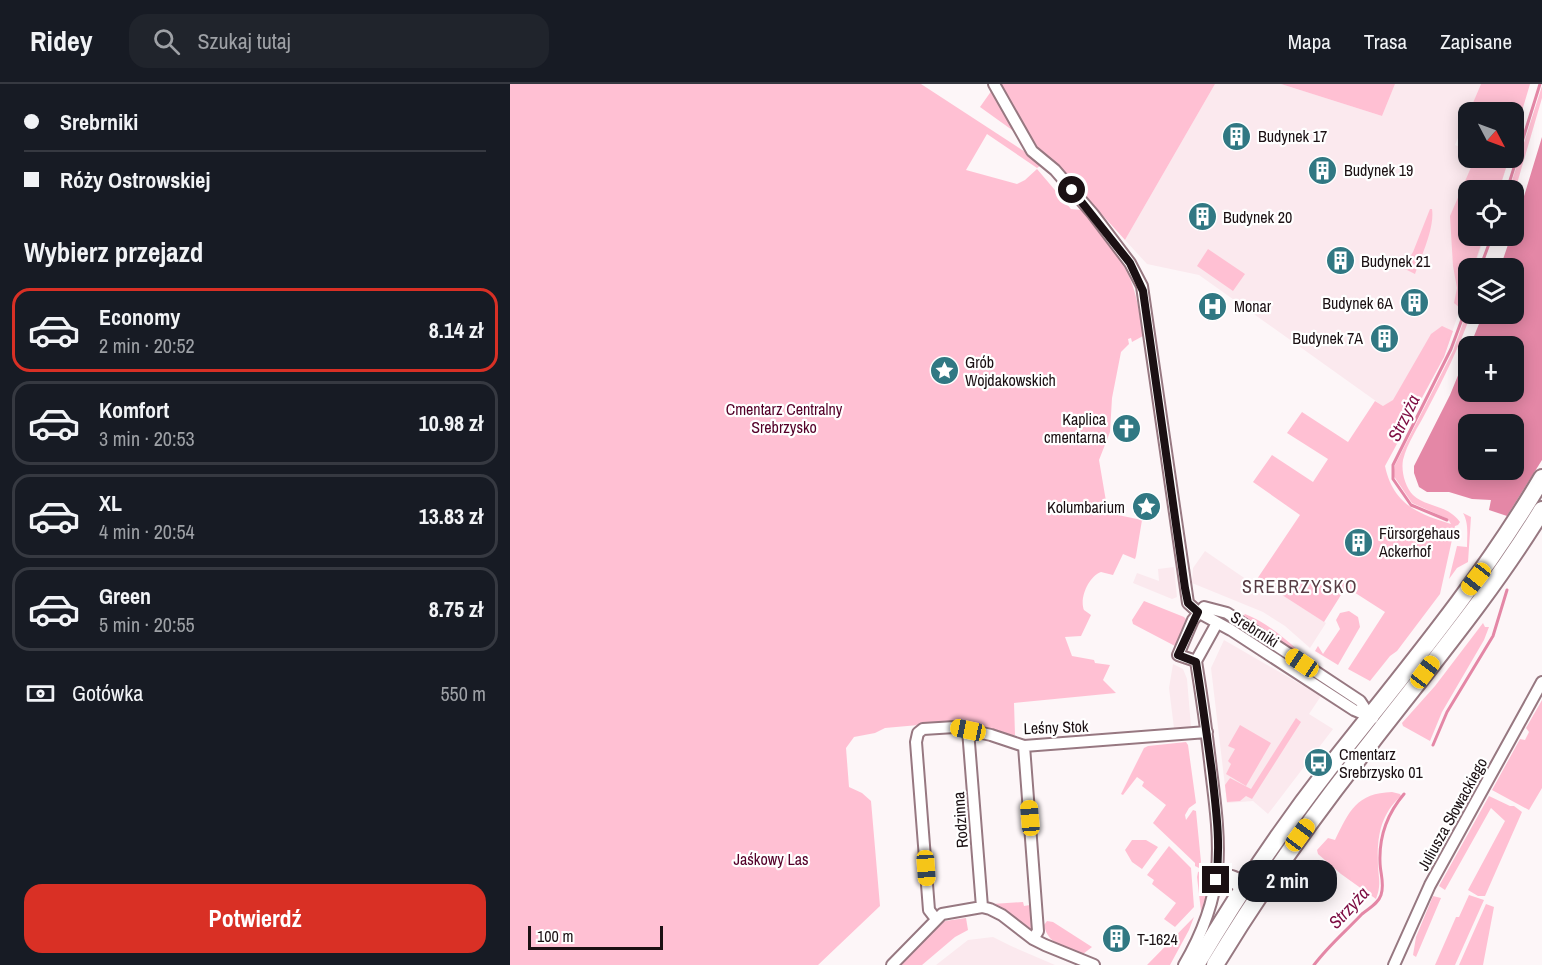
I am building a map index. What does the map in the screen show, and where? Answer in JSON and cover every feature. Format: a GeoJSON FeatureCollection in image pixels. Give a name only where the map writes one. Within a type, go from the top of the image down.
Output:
{"type":"FeatureCollection","features":[{"type":"Feature","properties":{"kind":"main road"},"geometry":{"type":"LineString","coordinates":[[1215,965],[1269,879],[1476,579],[1542,478]]}},
{"type":"Feature","properties":{"kind":"main road"},"geometry":{"type":"LineString","coordinates":[[1196,965],[1243,888],[1328,770],[1377,721],[1478,604],[1542,510]]}},
{"type":"Feature","properties":{"kind":"main road"},"geometry":{"type":"LineString","coordinates":[[1216,880],[1230,878],[1240,883],[1243,888]]}},
{"type":"Feature","properties":{"kind":"street"},"geometry":{"type":"LineString","coordinates":[[994,84],[1032,151],[1054,170],[1093,213],[1130,263],[1142,286],[1185,588],[1188,603],[1198,612],[1178,655],[1196,662],[1219,839],[1216,880],[1206,922],[1184,965]]}},
{"type":"Feature","properties":{"kind":"street","name":"Srebrniki"},"geometry":{"type":"LineString","coordinates":[[1299,668],[1198,612],[1204,607],[1227,613],[1354,710],[1377,721]]}},
{"type":"Feature","properties":{"kind":"street","name":"Srebrniki"},"geometry":{"type":"LineString","coordinates":[[1196,662],[1217,623]]}},
{"type":"Feature","properties":{"kind":"street","name":"Juliusza Słowackiego"},"geometry":{"type":"LineString","coordinates":[[1394,965],[1430,885],[1542,682]]}},
{"type":"Feature","properties":{"kind":"street","name":"Leśny Stok"},"geometry":{"type":"LineString","coordinates":[[936,919],[929,910],[916,742],[918,733],[923,729],[955,727],[1024,746],[1206,732]]}},
{"type":"Feature","properties":{"kind":"street","name":"Rodzinna"},"geometry":{"type":"LineString","coordinates":[[968,730],[982,907]]}},
{"type":"Feature","properties":{"kind":"street"},"geometry":{"type":"LineString","coordinates":[[1024,746],[1038,932],[1033,939]]}},
{"type":"Feature","properties":{"kind":"street"},"geometry":{"type":"LineString","coordinates":[[892,965],[942,914],[982,907],[1002,915],[1033,939],[1094,965]]}},
{"type":"Feature","properties":{"kind":"shaded area"},"geometry":{"type":"Polygon","coordinates":[[[1215,84],[1281,84],[1382,116],[1395,84],[1481,84],[1473,102],[1458,102],[1458,138],[1455,145],[1458,146],[1458,168],[1506,168],[1502,180],[1458,180],[1458,246],[1482,246],[1477,258],[1458,258],[1458,314],[1444,357],[1408,424],[1199,275],[1147,264],[1125,240],[1215,84]]]}},
{"type":"Feature","properties":{"kind":"shaded area"},"geometry":{"type":"Polygon","coordinates":[[[1542,137],[1542,460],[1507,516],[1489,510],[1491,500],[1472,499],[1449,492],[1427,492],[1419,487],[1414,473],[1414,466],[1458,375],[1458,402],[1524,402],[1524,336],[1474,336],[1479,324],[1524,324],[1524,258],[1503,258],[1508,246],[1524,246],[1524,196],[1542,137]]]}},
{"type":"Feature","properties":{"kind":"shaded area"},"geometry":{"type":"Polygon","coordinates":[[[1205,551],[1253,584],[1257,579],[1326,623],[1310,648],[1285,626],[1263,612],[1192,583],[1193,568],[1205,551]]]}},
{"type":"Feature","properties":{"kind":"shaded area"},"geometry":{"type":"Polygon","coordinates":[[[1174,567],[1177,597],[1172,599],[1133,583],[1137,573],[1159,581],[1158,569],[1174,567]]]}},
{"type":"Feature","properties":{"kind":"shaded area"},"geometry":{"type":"Polygon","coordinates":[[[1224,640],[1321,696],[1309,714],[1333,729],[1268,814],[1253,801],[1227,803],[1211,668],[1224,640]]]}},
{"type":"Feature","properties":{"kind":"shaded area"},"geometry":{"type":"Polygon","coordinates":[[[1173,664],[1183,669],[1187,679],[1191,727],[1174,728],[1169,688],[1173,664]]]}},
{"type":"Feature","properties":{"kind":"shaded area"},"geometry":{"type":"Polygon","coordinates":[[[993,937],[1055,965],[936,965],[968,940],[993,937]]]}},
{"type":"Feature","properties":{"kind":"green space","name":"Cmentarz Centralny Srebrzysko"},"geometry":{"type":"Polygon","coordinates":[[[510,84],[921,84],[1030,155],[1040,166],[1037,168],[987,134],[966,170],[1017,184],[1037,169],[1071,209],[1081,210],[1086,215],[1122,264],[1133,288],[1143,336],[1132,342],[1131,338],[1128,339],[1129,344],[1121,352],[1112,398],[1110,432],[1099,460],[1108,513],[1142,520],[1136,556],[1135,559],[1123,554],[1113,575],[1101,572],[1093,578],[1086,588],[1083,600],[1084,610],[1091,615],[1081,636],[1065,637],[1072,656],[1110,665],[1103,680],[1116,693],[1014,703],[1015,735],[1005,736],[963,721],[885,728],[875,733],[854,737],[846,748],[849,787],[862,793],[871,801],[880,906],[818,965],[510,965],[510,84]]]}},
{"type":"Feature","properties":{"kind":"green space"},"geometry":{"type":"Polygon","coordinates":[[[1000,84],[1215,84],[1125,240],[1068,177],[1035,150],[1019,115],[1000,84]]]}},
{"type":"Feature","properties":{"kind":"green space"},"geometry":{"type":"Polygon","coordinates":[[[1281,84],[1395,84],[1382,116],[1281,84]]]}},
{"type":"Feature","properties":{"kind":"green space"},"geometry":{"type":"Polygon","coordinates":[[[1481,84],[1530,84],[1524,104],[1524,102],[1473,102],[1481,84]]]}},
{"type":"Feature","properties":{"kind":"green space"},"geometry":{"type":"Polygon","coordinates":[[[1542,86],[1542,98],[1524,160],[1524,143],[1542,86]]]}},
{"type":"Feature","properties":{"kind":"green space"},"geometry":{"type":"Polygon","coordinates":[[[992,90],[1019,135],[980,107],[992,90]]]}},
{"type":"Feature","properties":{"kind":"green space"},"geometry":{"type":"Polygon","coordinates":[[[1471,168],[1506,168],[1502,180],[1466,180],[1471,168]]]}},
{"type":"Feature","properties":{"kind":"green space"},"geometry":{"type":"Polygon","coordinates":[[[1516,168],[1522,168],[1518,180],[1512,180],[1516,168]]]}},
{"type":"Feature","properties":{"kind":"green space"},"geometry":{"type":"Polygon","coordinates":[[[1458,197],[1458,246],[1481,246],[1476,258],[1458,258],[1458,306],[1454,303],[1457,288],[1453,266],[1450,216],[1458,197]]]}},
{"type":"Feature","properties":{"kind":"green space"},"geometry":{"type":"Polygon","coordinates":[[[1430,209],[1432,209],[1432,216],[1430,233],[1415,274],[1403,268],[1413,252],[1430,209]]]}},
{"type":"Feature","properties":{"kind":"green space"},"geometry":{"type":"Polygon","coordinates":[[[1208,249],[1245,274],[1233,291],[1197,266],[1208,249]]]}},
{"type":"Feature","properties":{"kind":"green space"},"geometry":{"type":"Polygon","coordinates":[[[1463,324],[1467,324],[1462,336],[1458,336],[1463,324]]]}},
{"type":"Feature","properties":{"kind":"green space"},"geometry":{"type":"Polygon","coordinates":[[[1442,326],[1453,331],[1444,357],[1385,466],[1394,490],[1409,506],[1451,524],[1448,519],[1412,503],[1393,475],[1395,465],[1458,337],[1458,345],[1451,362],[1410,441],[1403,460],[1403,474],[1413,495],[1449,512],[1460,522],[1455,526],[1440,594],[1397,651],[1390,656],[1370,681],[1348,669],[1385,612],[1346,587],[1324,622],[1257,579],[1300,515],[1253,482],[1272,455],[1313,482],[1328,459],[1287,433],[1302,412],[1348,442],[1375,401],[1383,406],[1393,400],[1431,334],[1442,326]]]}},
{"type":"Feature","properties":{"kind":"green space"},"geometry":{"type":"Polygon","coordinates":[[[1463,513],[1471,517],[1468,562],[1457,568],[1449,579],[1457,546],[1467,547],[1467,525],[1463,513]]]}},
{"type":"Feature","properties":{"kind":"green space"},"geometry":{"type":"Polygon","coordinates":[[[1144,601],[1186,619],[1175,646],[1133,624],[1132,620],[1144,601]]]}},
{"type":"Feature","properties":{"kind":"green space"},"geometry":{"type":"Polygon","coordinates":[[[1349,611],[1358,617],[1360,627],[1338,665],[1315,651],[1318,646],[1323,654],[1340,629],[1336,620],[1340,613],[1349,611]]]}},
{"type":"Feature","properties":{"kind":"green space"},"geometry":{"type":"Polygon","coordinates":[[[1245,614],[1267,626],[1300,652],[1296,652],[1242,618],[1245,614]]]}},
{"type":"Feature","properties":{"kind":"green space"},"geometry":{"type":"Polygon","coordinates":[[[1483,623],[1485,627],[1489,627],[1484,640],[1442,712],[1430,741],[1403,726],[1402,723],[1435,686],[1483,623]]]}},
{"type":"Feature","properties":{"kind":"green space"},"geometry":{"type":"Polygon","coordinates":[[[1542,700],[1542,788],[1529,810],[1492,790],[1520,739],[1525,740],[1529,732],[1526,728],[1542,700]]]}},
{"type":"Feature","properties":{"kind":"green space"},"geometry":{"type":"Polygon","coordinates":[[[1296,718],[1301,722],[1252,799],[1246,796],[1240,801],[1227,802],[1225,785],[1230,778],[1251,789],[1296,718]]]}},
{"type":"Feature","properties":{"kind":"green space"},"geometry":{"type":"Polygon","coordinates":[[[1240,725],[1271,743],[1246,786],[1226,774],[1231,764],[1228,761],[1235,749],[1228,746],[1240,725]]]}},
{"type":"Feature","properties":{"kind":"green space"},"geometry":{"type":"Polygon","coordinates":[[[1186,742],[1196,803],[1185,815],[1186,820],[1193,810],[1196,811],[1201,862],[1199,868],[1153,823],[1166,805],[1142,786],[1144,782],[1137,777],[1123,795],[1121,794],[1144,748],[1186,742]]]}},
{"type":"Feature","properties":{"kind":"green space"},"geometry":{"type":"Polygon","coordinates":[[[1392,792],[1401,796],[1388,812],[1381,828],[1378,846],[1379,886],[1376,899],[1341,874],[1318,854],[1317,850],[1328,838],[1335,840],[1350,812],[1362,800],[1380,793],[1392,792]]]}},
{"type":"Feature","properties":{"kind":"green space"},"geometry":{"type":"Polygon","coordinates":[[[1489,796],[1514,806],[1522,812],[1485,896],[1478,896],[1468,890],[1505,821],[1491,808],[1445,890],[1439,886],[1489,796]]]}},
{"type":"Feature","properties":{"kind":"green space"},"geometry":{"type":"Polygon","coordinates":[[[1132,840],[1146,840],[1158,847],[1142,869],[1132,862],[1125,850],[1132,840]]]}},
{"type":"Feature","properties":{"kind":"green space"},"geometry":{"type":"Polygon","coordinates":[[[1169,846],[1191,868],[1194,907],[1175,927],[1164,919],[1176,903],[1152,884],[1154,880],[1147,875],[1169,846]]]}},
{"type":"Feature","properties":{"kind":"green space"},"geometry":{"type":"Polygon","coordinates":[[[1212,868],[1210,889],[1203,913],[1197,877],[1198,872],[1212,868]]]}},
{"type":"Feature","properties":{"kind":"green space"},"geometry":{"type":"Polygon","coordinates":[[[1469,895],[1484,900],[1455,965],[1435,965],[1456,917],[1459,917],[1469,895]]]}},
{"type":"Feature","properties":{"kind":"green space"},"geometry":{"type":"Polygon","coordinates":[[[1433,896],[1441,898],[1416,957],[1413,955],[1416,937],[1433,896]]]}},
{"type":"Feature","properties":{"kind":"green space"},"geometry":{"type":"Polygon","coordinates":[[[1023,902],[1024,906],[1030,905],[1031,929],[999,906],[992,904],[1023,902]]]}},
{"type":"Feature","properties":{"kind":"green space"},"geometry":{"type":"Polygon","coordinates":[[[1486,904],[1494,907],[1483,965],[1459,965],[1486,904]]]}},
{"type":"Feature","properties":{"kind":"green space"},"geometry":{"type":"Polygon","coordinates":[[[1194,917],[1170,965],[1147,965],[1194,917]]]}},
{"type":"Feature","properties":{"kind":"green space"},"geometry":{"type":"Polygon","coordinates":[[[966,918],[968,930],[955,937],[922,965],[898,965],[945,921],[966,918]]]}},
{"type":"Feature","properties":{"kind":"green space"},"geometry":{"type":"Polygon","coordinates":[[[1047,921],[1053,922],[1092,947],[1083,954],[1058,944],[1046,932],[1044,925],[1047,921]]]}},
{"type":"Feature","properties":{"kind":"waterway","name":"Strzyża"},"geometry":{"type":"LineString","coordinates":[[1510,180],[1540,84]]}},
{"type":"Feature","properties":{"kind":"waterway","name":"Strzyża"},"geometry":{"type":"LineString","coordinates":[[1484,258],[1488,246]]}},
{"type":"Feature","properties":{"kind":"waterway","name":"Strzyża"},"geometry":{"type":"LineString","coordinates":[[1447,520],[1411,505],[1393,479],[1393,465],[1451,349],[1460,324]]}},
{"type":"Feature","properties":{"kind":"waterway","name":"Strzyża"},"geometry":{"type":"LineString","coordinates":[[1433,745],[1447,712],[1493,636],[1507,590]]}},
{"type":"Feature","properties":{"kind":"waterway","name":"Strzyża"},"geometry":{"type":"LineString","coordinates":[[1314,965],[1325,951],[1380,898],[1383,887],[1380,862],[1383,834],[1393,809],[1404,794]]}},
{"type":"Feature","properties":{"kind":"place","name":"Budynek 17"},"geometry":{"type":"Point","coordinates":[1237,136]}},
{"type":"Feature","properties":{"kind":"place","name":"Budynek 19"},"geometry":{"type":"Point","coordinates":[1323,170]}},
{"type":"Feature","properties":{"kind":"place","name":"Budynek 20"},"geometry":{"type":"Point","coordinates":[1202,217]}},
{"type":"Feature","properties":{"kind":"place","name":"Budynek 21"},"geometry":{"type":"Point","coordinates":[1340,261]}},
{"type":"Feature","properties":{"kind":"place","name":"Budynek 6A"},"geometry":{"type":"Point","coordinates":[1414,303]}},
{"type":"Feature","properties":{"kind":"place","name":"Monar"},"geometry":{"type":"Point","coordinates":[1213,306]}},
{"type":"Feature","properties":{"kind":"place","name":"Budynek 7A"},"geometry":{"type":"Point","coordinates":[1384,338]}},
{"type":"Feature","properties":{"kind":"place","name":"Grób Wojdakowskich"},"geometry":{"type":"Point","coordinates":[944,371]}},
{"type":"Feature","properties":{"kind":"place","name":"Kaplica cmentarna"},"geometry":{"type":"Point","coordinates":[1127,428]}},
{"type":"Feature","properties":{"kind":"place","name":"Kolumbarium"},"geometry":{"type":"Point","coordinates":[1146,507]}},
{"type":"Feature","properties":{"kind":"place","name":"Fürsorgehaus Ackerhof"},"geometry":{"type":"Point","coordinates":[1358,542]}},
{"type":"Feature","properties":{"kind":"place","name":"Cmentarz Srebrzysko 01"},"geometry":{"type":"Point","coordinates":[1318,763]}},
{"type":"Feature","properties":{"kind":"place","name":"T-1624"},"geometry":{"type":"Point","coordinates":[1116,939]}},
{"type":"Feature","properties":{"kind":"district","name":"SREBRZYSKO"},"geometry":{"type":"Point","coordinates":[1300,587]}},
{"type":"Feature","properties":{"kind":"route"},"geometry":{"type":"LineString","coordinates":[[1072,190],[1093,213],[1130,263],[1143,291],[1185,588],[1188,603],[1198,612],[1178,655],[1196,662],[1201,688],[1218,825],[1219,853],[1216,880]]}},
{"type":"Feature","properties":{"kind":"park label","name":"Jaśkowy Las"},"geometry":{"type":"Point","coordinates":[771,859]}}]}
